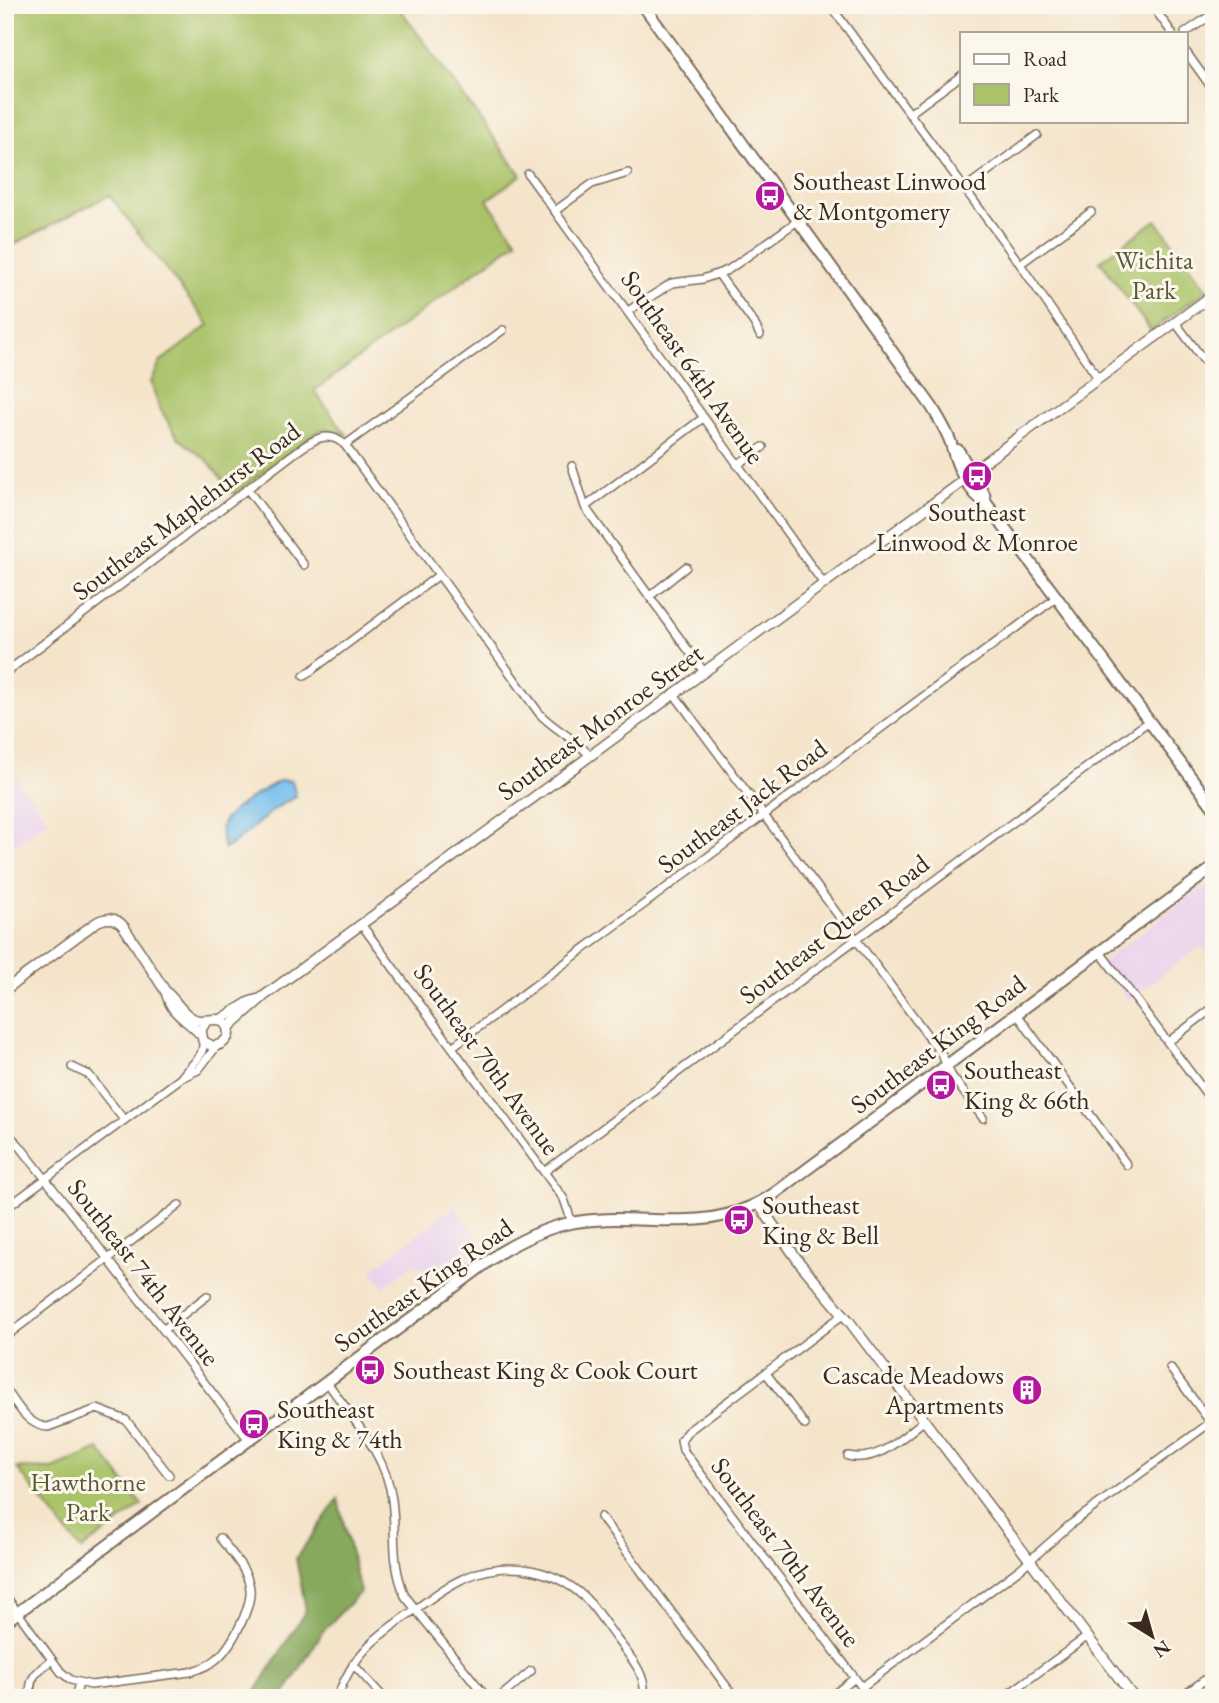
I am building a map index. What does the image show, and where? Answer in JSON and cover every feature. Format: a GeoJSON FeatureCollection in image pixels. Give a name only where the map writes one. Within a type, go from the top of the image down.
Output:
{"type":"FeatureCollection","features":[{"type":"Feature","properties":{"kind":"main road"},"geometry":{"type":"LineString","coordinates":[[643,5],[932,407],[953,453],[969,476],[979,499],[986,503],[1214,808]]}},
{"type":"Feature","properties":{"kind":"main road","name":"Southeast King Road"},"geometry":{"type":"LineString","coordinates":[[5,1622],[501,1252],[543,1231],[572,1223],[697,1220],[732,1214],[758,1203],[776,1193],[1214,867]]}},
{"type":"Feature","properties":{"kind":"street"},"geometry":{"type":"LineString","coordinates":[[830,5],[1020,264],[1098,378]]}},
{"type":"Feature","properties":{"kind":"street"},"geometry":{"type":"LineString","coordinates":[[1152,5],[1171,32]]}},
{"type":"Feature","properties":{"kind":"street"},"geometry":{"type":"LineString","coordinates":[[1186,32],[1214,13]]}},
{"type":"Feature","properties":{"kind":"street"},"geometry":{"type":"LineString","coordinates":[[1188,55],[1214,91]]}},
{"type":"Feature","properties":{"kind":"street"},"geometry":{"type":"LineString","coordinates":[[909,114],[960,76]]}},
{"type":"Feature","properties":{"kind":"street"},"geometry":{"type":"LineString","coordinates":[[965,188],[1037,135]]}},
{"type":"Feature","properties":{"kind":"street"},"geometry":{"type":"LineString","coordinates":[[555,211],[592,184],[628,173]]}},
{"type":"Feature","properties":{"kind":"street","name":"Southeast 64th Avenue"},"geometry":{"type":"LineString","coordinates":[[528,174],[824,584]]}},
{"type":"Feature","properties":{"kind":"street"},"geometry":{"type":"LineString","coordinates":[[1020,264],[1091,212]]}},
{"type":"Feature","properties":{"kind":"street"},"geometry":{"type":"LineString","coordinates":[[628,311],[672,284],[719,275],[799,220]]}},
{"type":"Feature","properties":{"kind":"street"},"geometry":{"type":"LineString","coordinates":[[719,275],[760,335]]}},
{"type":"Feature","properties":{"kind":"street","name":"Southeast Monroe Street"},"geometry":{"type":"LineString","coordinates":[[228,1031],[231,1025],[260,999],[1214,294]]}},
{"type":"Feature","properties":{"kind":"street"},"geometry":{"type":"LineString","coordinates":[[1175,322],[1214,374]]}},
{"type":"Feature","properties":{"kind":"street"},"geometry":{"type":"LineString","coordinates":[[345,445],[503,330]]}},
{"type":"Feature","properties":{"kind":"street"},"geometry":{"type":"LineString","coordinates":[[585,507],[703,418]]}},
{"type":"Feature","properties":{"kind":"street","name":"Southeast Maplehurst Road"},"geometry":{"type":"LineString","coordinates":[[5,673],[315,439],[331,437],[345,445],[545,720],[581,746],[590,756]]}},
{"type":"Feature","properties":{"kind":"street"},"geometry":{"type":"LineString","coordinates":[[737,465],[763,447]]}},
{"type":"Feature","properties":{"kind":"street"},"geometry":{"type":"LineString","coordinates":[[572,466],[585,507],[704,672]]}},
{"type":"Feature","properties":{"kind":"street"},"geometry":{"type":"LineString","coordinates":[[248,491],[303,565]]}},
{"type":"Feature","properties":{"kind":"street"},"geometry":{"type":"LineString","coordinates":[[650,596],[686,567]]}},
{"type":"Feature","properties":{"kind":"street"},"geometry":{"type":"LineString","coordinates":[[304,676],[439,575]]}},
{"type":"Feature","properties":{"kind":"street","name":"Southeast Jack Road"},"geometry":{"type":"LineString","coordinates":[[452,1047],[1056,598]]}},
{"type":"Feature","properties":{"kind":"street"},"geometry":{"type":"LineString","coordinates":[[674,694],[942,1055],[951,1075],[983,1118]]}},
{"type":"Feature","properties":{"kind":"street","name":"Southeast Queen Road"},"geometry":{"type":"LineString","coordinates":[[544,1172],[1149,721]]}},
{"type":"Feature","properties":{"kind":"street"},"geometry":{"type":"LineString","coordinates":[[5,990],[94,923],[111,918],[124,927],[166,992],[188,1016],[199,1021],[220,1020],[228,1031],[225,1042],[216,1047],[198,1070],[124,1120],[5,1209]]}},
{"type":"Feature","properties":{"kind":"street","name":"Southeast 70th Avenue"},"geometry":{"type":"LineString","coordinates":[[361,924],[544,1172],[567,1205],[572,1223]]}},
{"type":"Feature","properties":{"kind":"street"},"geometry":{"type":"LineString","coordinates":[[1100,952],[1214,1104]]}},
{"type":"Feature","properties":{"kind":"street"},"geometry":{"type":"LineString","coordinates":[[166,992],[168,1002],[177,1014],[209,1045],[216,1047]]}},
{"type":"Feature","properties":{"kind":"street","name":"Southeast Monroe Street"},"geometry":{"type":"LineString","coordinates":[[220,1020],[249,1002],[260,999]]}},
{"type":"Feature","properties":{"kind":"street"},"geometry":{"type":"LineString","coordinates":[[1168,1042],[1214,1007]]}},
{"type":"Feature","properties":{"kind":"street"},"geometry":{"type":"LineString","coordinates":[[1017,1014],[1127,1166]]}},
{"type":"Feature","properties":{"kind":"street"},"geometry":{"type":"LineString","coordinates":[[181,1079],[204,1048],[202,1027],[206,1021]]}},
{"type":"Feature","properties":{"kind":"street"},"geometry":{"type":"LineString","coordinates":[[72,1067],[89,1075],[124,1120]]}},
{"type":"Feature","properties":{"kind":"street","name":"Southeast 74th Avenue"},"geometry":{"type":"LineString","coordinates":[[5,1131],[249,1440]]}},
{"type":"Feature","properties":{"kind":"street"},"geometry":{"type":"LineString","coordinates":[[758,1203],[799,1262],[844,1314],[1134,1698]]}},
{"type":"Feature","properties":{"kind":"street"},"geometry":{"type":"LineString","coordinates":[[5,1337],[179,1205]]}},
{"type":"Feature","properties":{"kind":"street"},"geometry":{"type":"LineString","coordinates":[[163,1329],[207,1296]]}},
{"type":"Feature","properties":{"kind":"street"},"geometry":{"type":"LineString","coordinates":[[805,1425],[766,1373],[844,1314]]}},
{"type":"Feature","properties":{"kind":"street"},"geometry":{"type":"LineString","coordinates":[[862,1687],[1010,1576],[1072,1524],[1213,1423],[1170,1368]]}},
{"type":"Feature","properties":{"kind":"street","name":"Southeast 70th Avenue"},"geometry":{"type":"LineString","coordinates":[[766,1373],[687,1432],[681,1440],[683,1450],[870,1698]]}},
{"type":"Feature","properties":{"kind":"street"},"geometry":{"type":"LineString","coordinates":[[327,1382],[384,1468],[393,1500],[394,1554],[398,1580],[405,1596],[487,1698]]}},
{"type":"Feature","properties":{"kind":"street"},"geometry":{"type":"LineString","coordinates":[[5,1388],[32,1423],[40,1427],[48,1427],[97,1409],[125,1420],[169,1475]]}},
{"type":"Feature","properties":{"kind":"street"},"geometry":{"type":"LineString","coordinates":[[848,1456],[860,1459],[878,1454],[925,1420]]}},
{"type":"Feature","properties":{"kind":"street"},"geometry":{"type":"LineString","coordinates":[[601,1517],[734,1698]]}},
{"type":"Feature","properties":{"kind":"street"},"geometry":{"type":"LineString","coordinates":[[5,1595],[61,1672],[79,1683],[91,1685],[190,1672],[204,1668],[228,1647],[247,1610],[250,1589],[241,1566],[220,1538]]}},
{"type":"Feature","properties":{"kind":"street"},"geometry":{"type":"LineString","coordinates":[[337,1698],[353,1664],[370,1644],[449,1586],[482,1572],[508,1567],[553,1576],[589,1602],[644,1678],[644,1698]]}},
{"type":"Feature","properties":{"kind":"street"},"geometry":{"type":"LineString","coordinates":[[1003,1698],[1088,1636]]}},
{"type":"Feature","properties":{"kind":"street"},"geometry":{"type":"LineString","coordinates":[[32,1698],[30,1685],[34,1675],[52,1660]]}},
{"type":"Feature","properties":{"kind":"street"},"geometry":{"type":"LineString","coordinates":[[353,1664],[384,1698]]}},
{"type":"Feature","properties":{"kind":"street"},"geometry":{"type":"LineString","coordinates":[[499,1698],[531,1671]]}},
{"type":"Feature","properties":{"kind":"street"},"geometry":{"type":"LineString","coordinates":[[1180,1698],[1214,1673]]}},
{"type":"Feature","properties":{"kind":"street"},"geometry":{"type":"LineString","coordinates":[[829,1698],[855,1678]]}},
{"type":"Feature","properties":{"kind":"street"},"geometry":{"type":"LineString","coordinates":[[75,1698],[79,1683]]}},
{"type":"Feature","properties":{"kind":"shaded area"},"geometry":{"type":"Polygon","coordinates":[[[5,762],[48,820],[5,852],[5,762]]]}},
{"type":"Feature","properties":{"kind":"shaded area"},"geometry":{"type":"Polygon","coordinates":[[[1214,878],[1214,943],[1206,950],[1201,946],[1128,1000],[1101,963],[1214,878]]]}},
{"type":"Feature","properties":{"kind":"shaded area"},"geometry":{"type":"Polygon","coordinates":[[[455,1206],[486,1249],[451,1275],[449,1272],[430,1275],[424,1267],[416,1267],[413,1264],[384,1287],[371,1270],[455,1206]]]}},
{"type":"Feature","properties":{"kind":"green space"},"geometry":{"type":"Polygon","coordinates":[[[5,5],[397,5],[521,175],[487,200],[517,241],[314,391],[347,435],[329,429],[320,430],[234,494],[208,461],[178,438],[159,407],[151,382],[161,361],[209,325],[109,195],[5,249],[5,5]]]}},
{"type":"Feature","properties":{"kind":"green space","name":"Wichita Park"},"geometry":{"type":"Polygon","coordinates":[[[1156,220],[1207,290],[1151,331],[1100,261],[1156,220]]]}},
{"type":"Feature","properties":{"kind":"green space","name":"Hawthorne Park"},"geometry":{"type":"Polygon","coordinates":[[[99,1449],[142,1505],[81,1550],[17,1468],[53,1469],[99,1449]]]}},
{"type":"Feature","properties":{"kind":"green space"},"geometry":{"type":"Polygon","coordinates":[[[338,1499],[360,1592],[323,1631],[282,1698],[252,1698],[306,1610],[296,1558],[338,1499]]]}},
{"type":"Feature","properties":{"kind":"water"},"geometry":{"type":"Polygon","coordinates":[[[282,780],[292,781],[296,797],[277,808],[224,849],[221,828],[228,816],[250,798],[282,780]]]}},
{"type":"Feature","properties":{"kind":"place","name":"Southeast Linwood & Montgomery"},"geometry":{"type":"Point","coordinates":[770,196]}},
{"type":"Feature","properties":{"kind":"place","name":"Southeast Linwood & Monroe"},"geometry":{"type":"Point","coordinates":[977,476]}},
{"type":"Feature","properties":{"kind":"place","name":"Southeast King & 66th"},"geometry":{"type":"Point","coordinates":[941,1085]}},
{"type":"Feature","properties":{"kind":"place","name":"Southeast King & Bell"},"geometry":{"type":"Point","coordinates":[739,1220]}},
{"type":"Feature","properties":{"kind":"place","name":"Southeast King & Cook Court"},"geometry":{"type":"Point","coordinates":[370,1370]}},
{"type":"Feature","properties":{"kind":"place","name":"Cascade Meadows Apartments"},"geometry":{"type":"Point","coordinates":[1027,1390]}},
{"type":"Feature","properties":{"kind":"place","name":"Southeast King & 74th"},"geometry":{"type":"Point","coordinates":[254,1424]}}]}
